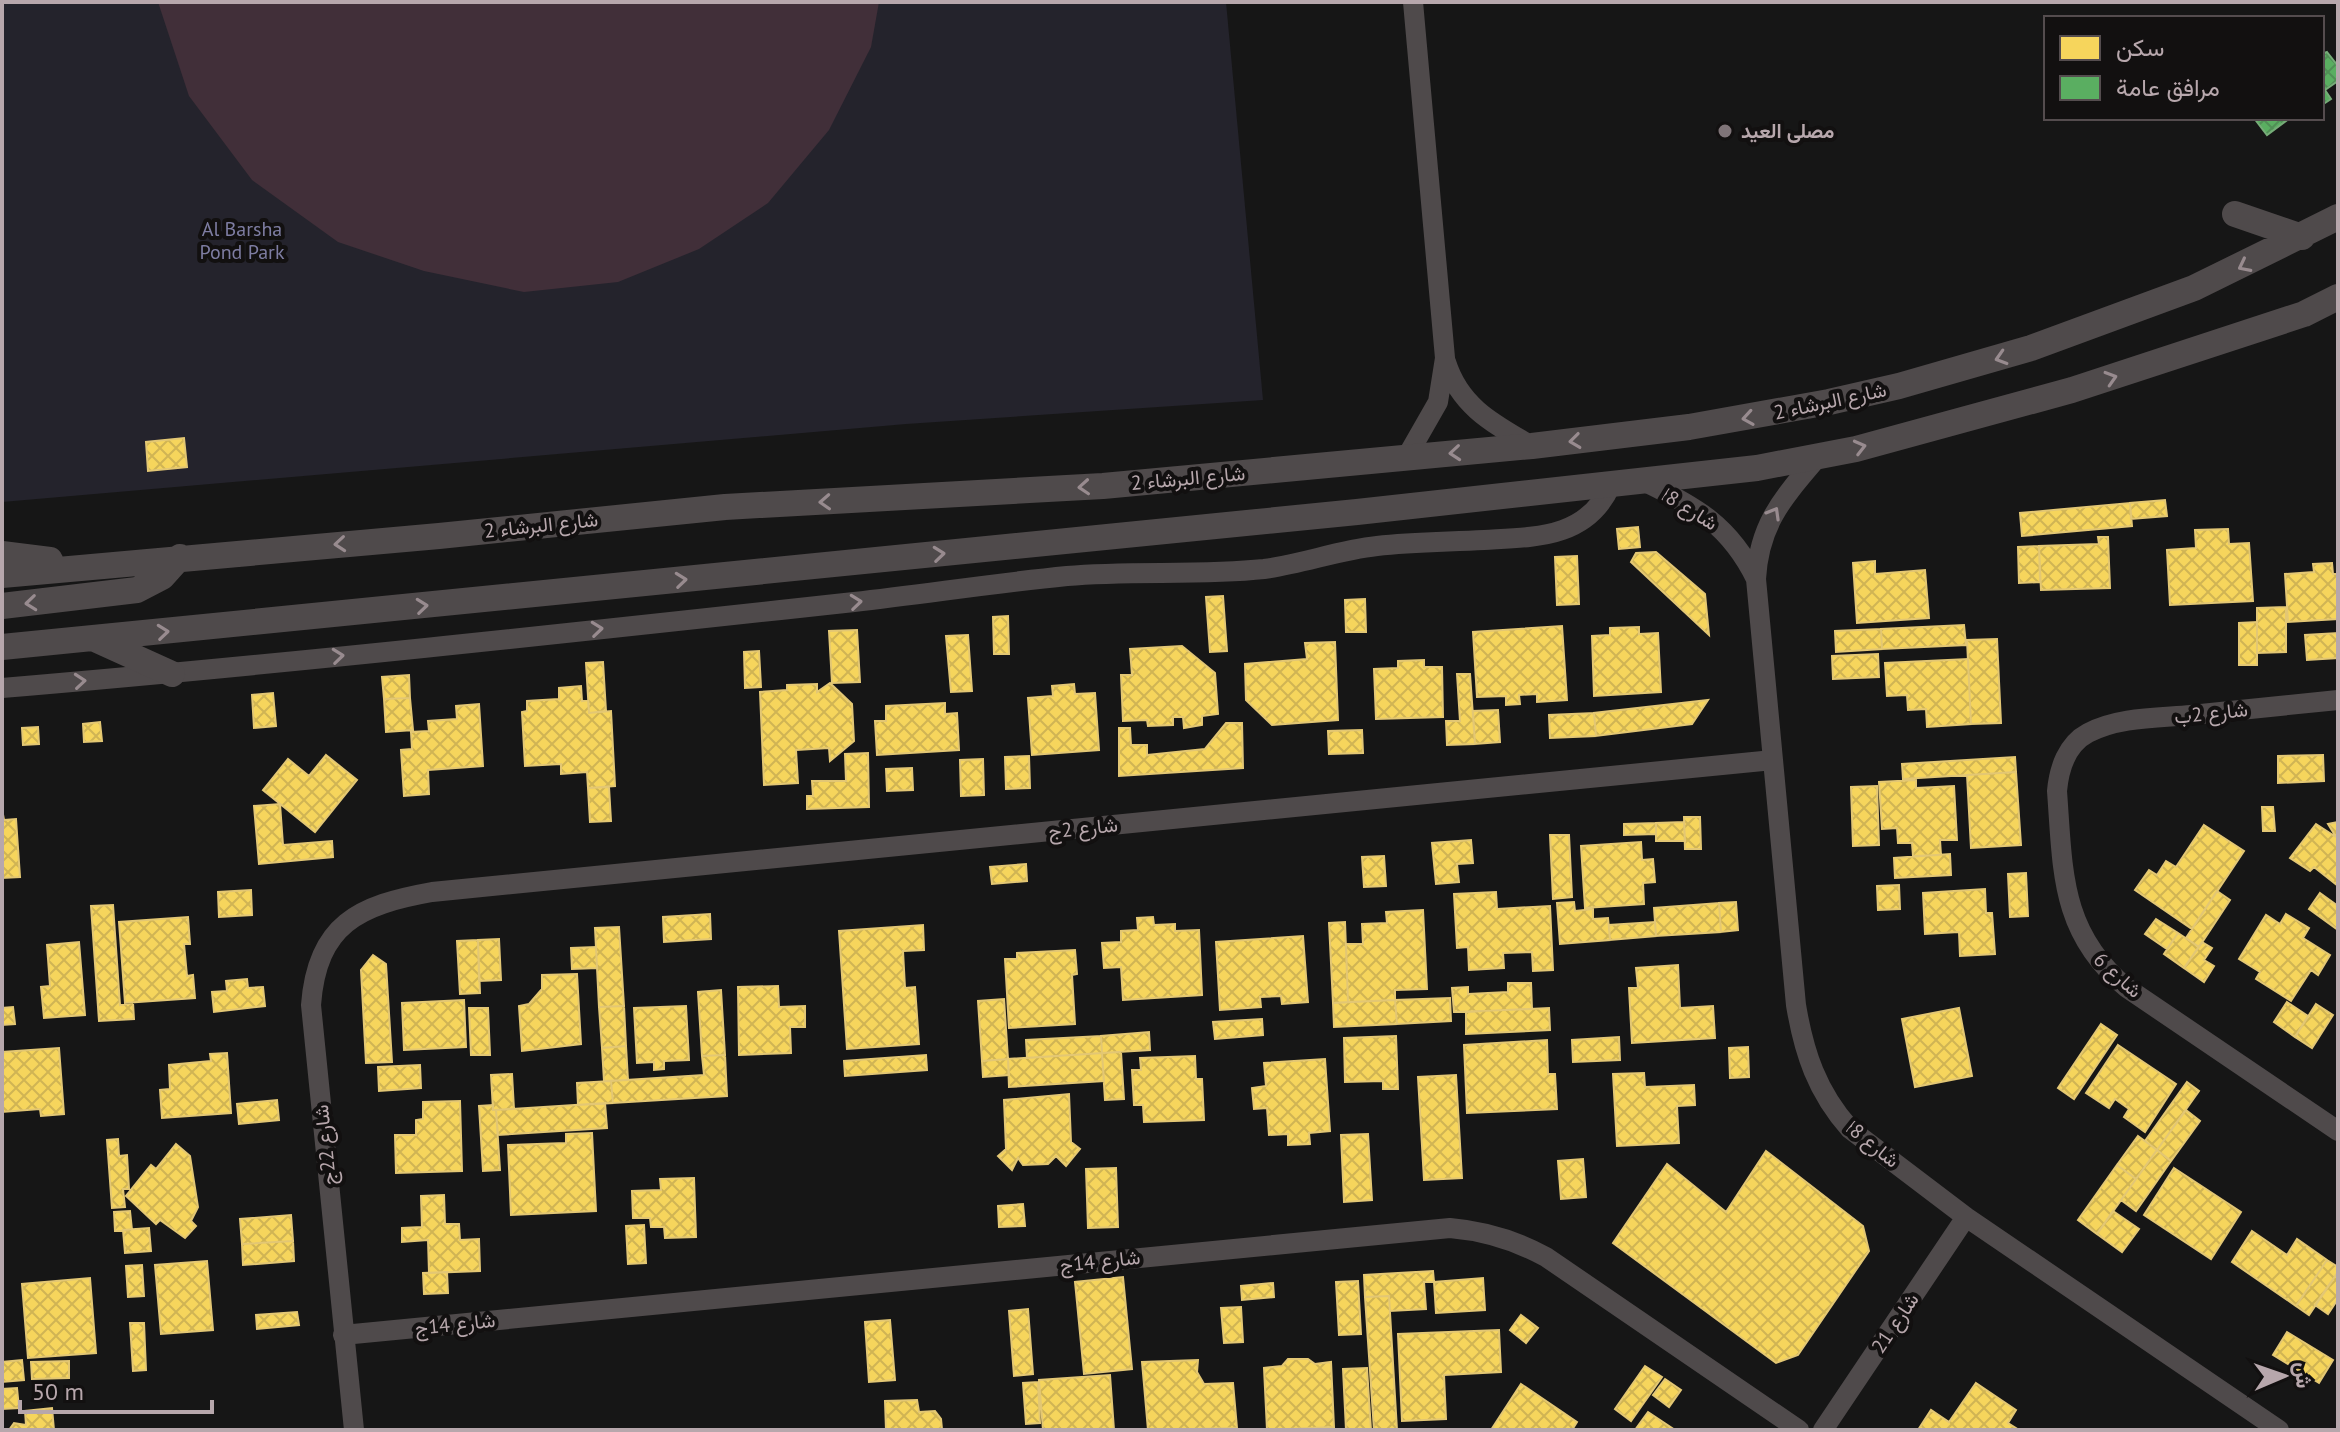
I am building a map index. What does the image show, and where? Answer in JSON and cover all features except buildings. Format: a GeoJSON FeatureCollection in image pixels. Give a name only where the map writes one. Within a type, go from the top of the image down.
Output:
{"type":"FeatureCollection","features":[{"type":"Feature","properties":{"kind":"street"},"geometry":{"type":"LineString","coordinates":[[1406,458],[1438,402],[1445,358],[1413,2]]}},
{"type":"Feature","properties":{"kind":"street"},"geometry":{"type":"LineString","coordinates":[[2235,214],[2302,237]]}},
{"type":"Feature","properties":{"kind":"street","name":"شارع البرشاء 2"},"geometry":{"type":"LineString","coordinates":[[2,575],[725,507],[1088,487],[1532,446],[1760,416],[1967,368],[2031,348],[2158,303],[2223,276],[2338,217]]}},
{"type":"Feature","properties":{"kind":"street"},"geometry":{"type":"LineString","coordinates":[[2,647],[1645,482],[1817,458],[2072,390],[2304,314],[2338,297]]}},
{"type":"Feature","properties":{"kind":"street"},"geometry":{"type":"LineString","coordinates":[[1445,358],[1457,389],[1477,413],[1532,446]]}},
{"type":"Feature","properties":{"kind":"street","name":"شارع 8ا"},"geometry":{"type":"LineString","coordinates":[[1817,458],[1771,517],[1760,547],[1756,579],[1796,1005],[1812,1073],[1835,1112],[1850,1129],[1966,1217],[2279,1430]]}},
{"type":"Feature","properties":{"kind":"street","name":"شارع 8ا"},"geometry":{"type":"LineString","coordinates":[[1645,482],[1690,504],[1722,529],[1747,561],[1756,579]]}},
{"type":"Feature","properties":{"kind":"street"},"geometry":{"type":"LineString","coordinates":[[2,688],[172,674],[857,602],[1066,576],[1223,573],[1271,568],[1378,546],[1537,536],[1582,521],[1599,506],[1611,485]]}},
{"type":"Feature","properties":{"kind":"street"},"geometry":{"type":"LineString","coordinates":[[2,554],[30,556],[73,567]]}},
{"type":"Feature","properties":{"kind":"street"},"geometry":{"type":"LineString","coordinates":[[2,606],[137,590],[162,577],[180,557]]}},
{"type":"Feature","properties":{"kind":"street"},"geometry":{"type":"LineString","coordinates":[[93,639],[172,674]]}},
{"type":"Feature","properties":{"kind":"street","name":"شارع 2ب"},"geometry":{"type":"LineString","coordinates":[[2086,734],[2140,720],[2338,700]]}},
{"type":"Feature","properties":{"kind":"street","name":"شارع 6"},"geometry":{"type":"LineString","coordinates":[[2086,734],[2062,764],[2057,791],[2065,887],[2086,944],[2127,988],[2338,1131]]}},
{"type":"Feature","properties":{"kind":"street","name":"شارع 2ج"},"geometry":{"type":"LineString","coordinates":[[394,900],[463,889],[1773,760]]}},
{"type":"Feature","properties":{"kind":"street","name":"شارع 22ج"},"geometry":{"type":"LineString","coordinates":[[354,1430],[312,989],[321,958],[338,931],[362,911],[394,900]]}},
{"type":"Feature","properties":{"kind":"street","name":"شارع 21"},"geometry":{"type":"LineString","coordinates":[[1823,1430],[1966,1217]]}},
{"type":"Feature","properties":{"kind":"street","name":"شارع 14ج"},"geometry":{"type":"LineString","coordinates":[[343,1335],[1450,1228],[1500,1236],[1546,1257],[1799,1430]]}},
{"type":"Feature","properties":{"kind":"green space","name":"Al Barsha Pond Park"},"geometry":{"type":"Polygon","coordinates":[[[2,2],[1226,2],[1263,400],[906,424],[2,502],[2,2]]]}},
{"type":"Feature","properties":{"kind":"shaded area"},"geometry":{"type":"Polygon","coordinates":[[[158,2],[879,2],[871,47],[829,130],[768,203],[699,249],[618,282],[524,292],[424,271],[338,242],[252,180],[189,96],[158,2]]]}},
{"type":"Feature","properties":{"kind":"place","name":"مصلى العيد"},"geometry":{"type":"Point","coordinates":[1725,131]}}]}
